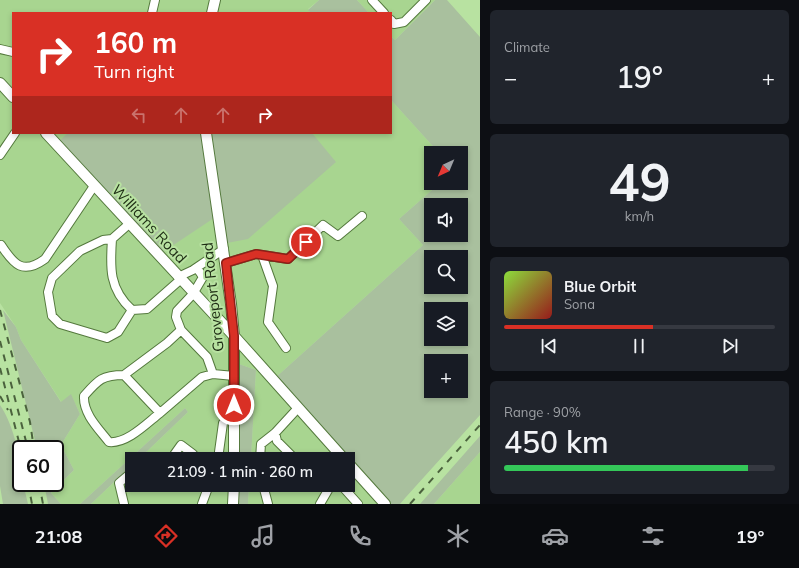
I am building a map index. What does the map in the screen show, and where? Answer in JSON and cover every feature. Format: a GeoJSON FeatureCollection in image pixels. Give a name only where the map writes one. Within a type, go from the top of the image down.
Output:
{"type":"FeatureCollection","features":[{"type":"Feature","properties":{"kind":"main road"},"geometry":{"type":"LineString","coordinates":[[212,12],[215,0]]}},
{"type":"Feature","properties":{"kind":"main road"},"geometry":{"type":"LineString","coordinates":[[1,85],[12,97]]}},
{"type":"Feature","properties":{"kind":"main road","name":"Williams Road"},"geometry":{"type":"LineString","coordinates":[[47,134],[193,294],[234,336],[338,452]]}},
{"type":"Feature","properties":{"kind":"main road","name":"Groveport Road"},"geometry":{"type":"LineString","coordinates":[[206,134],[226,263],[234,336],[234,452]]}},
{"type":"Feature","properties":{"kind":"main road"},"geometry":{"type":"LineString","coordinates":[[355,471],[386,504]]}},
{"type":"Feature","properties":{"kind":"main road"},"geometry":{"type":"LineString","coordinates":[[233,504],[234,492]]}},
{"type":"Feature","properties":{"kind":"lane"},"geometry":{"type":"LineString","coordinates":[[152,12],[155,0]]}},
{"type":"Feature","properties":{"kind":"lane"},"geometry":{"type":"LineString","coordinates":[[372,0],[383,12]]}},
{"type":"Feature","properties":{"kind":"lane"},"geometry":{"type":"LineString","coordinates":[[392,21],[394,24],[404,22],[426,0]]}},
{"type":"Feature","properties":{"kind":"lane"},"geometry":{"type":"LineString","coordinates":[[0,49],[12,52]]}},
{"type":"Feature","properties":{"kind":"lane"},"geometry":{"type":"LineString","coordinates":[[0,155],[14,134]]}},
{"type":"Feature","properties":{"kind":"lane"},"geometry":{"type":"LineString","coordinates":[[1,245],[12,261],[24,267],[35,266],[45,259],[94,186]]}},
{"type":"Feature","properties":{"kind":"lane"},"geometry":{"type":"LineString","coordinates":[[226,263],[256,254],[288,259],[323,226],[338,236],[362,216]]}},
{"type":"Feature","properties":{"kind":"lane"},"geometry":{"type":"LineString","coordinates":[[129,224],[112,239],[102,240],[80,251],[52,278],[48,292],[52,316],[60,324],[107,338],[118,332],[132,310]]}},
{"type":"Feature","properties":{"kind":"lane"},"geometry":{"type":"LineString","coordinates":[[112,239],[110,266],[114,283],[121,300],[132,310],[147,309],[179,278],[197,268],[224,249]]}},
{"type":"Feature","properties":{"kind":"lane"},"geometry":{"type":"LineString","coordinates":[[262,255],[273,286],[268,322],[286,348]]}},
{"type":"Feature","properties":{"kind":"lane"},"geometry":{"type":"LineString","coordinates":[[197,268],[203,277],[193,294],[177,311],[176,317],[181,330],[207,357],[213,374]]}},
{"type":"Feature","properties":{"kind":"lane"},"geometry":{"type":"LineString","coordinates":[[181,330],[167,343],[124,375],[110,375],[101,378],[84,396],[84,401],[90,416],[109,442],[116,443],[126,438],[160,413],[202,376],[213,374],[234,376]]}},
{"type":"Feature","properties":{"kind":"lane"},"geometry":{"type":"LineString","coordinates":[[124,375],[160,413]]}},
{"type":"Feature","properties":{"kind":"lane"},"geometry":{"type":"LineString","coordinates":[[260,452],[261,444],[275,433],[298,408]]}},
{"type":"Feature","properties":{"kind":"lane"},"geometry":{"type":"LineString","coordinates":[[219,452],[223,423],[227,419],[234,418]]}},
{"type":"Feature","properties":{"kind":"lane"},"geometry":{"type":"LineString","coordinates":[[275,433],[277,441],[289,452]]}},
{"type":"Feature","properties":{"kind":"lane"},"geometry":{"type":"LineString","coordinates":[[176,452],[181,445],[190,452]]}},
{"type":"Feature","properties":{"kind":"lane"},"geometry":{"type":"LineString","coordinates":[[124,504],[119,483],[125,478]]}},
{"type":"Feature","properties":{"kind":"lane"},"geometry":{"type":"LineString","coordinates":[[202,504],[206,492]]}},
{"type":"Feature","properties":{"kind":"lane"},"geometry":{"type":"LineString","coordinates":[[266,492],[268,504]]}},
{"type":"Feature","properties":{"kind":"lane"},"geometry":{"type":"LineString","coordinates":[[320,504],[327,492]]}},
{"type":"Feature","properties":{"kind":"lane"},"geometry":{"type":"LineString","coordinates":[[347,492],[358,504]]}},
{"type":"Feature","properties":{"kind":"shaded area"},"geometry":{"type":"Polygon","coordinates":[[[0,0],[319,0],[308,9],[310,12],[12,12],[12,134],[392,134],[392,101],[433,146],[424,146],[424,190],[432,190],[399,219],[423,245],[275,378],[343,452],[251,452],[256,370],[239,364],[239,452],[146,452],[188,412],[185,408],[137,452],[125,452],[125,463],[80,504],[61,504],[51,493],[64,492],[64,480],[74,470],[64,451],[64,440],[80,414],[71,395],[62,403],[21,340],[16,327],[0,303],[0,0]]]}},
{"type":"Feature","properties":{"kind":"shaded area"},"geometry":{"type":"Polygon","coordinates":[[[319,0],[357,0],[368,12],[310,12],[308,10],[319,0]]]}},
{"type":"Feature","properties":{"kind":"shaded area"},"geometry":{"type":"Polygon","coordinates":[[[357,0],[435,0],[395,40],[392,37],[392,12],[368,12],[357,0]]]}},
{"type":"Feature","properties":{"kind":"shaded area"},"geometry":{"type":"Polygon","coordinates":[[[435,0],[447,0],[480,37],[480,415],[400,504],[390,504],[355,466],[355,452],[343,452],[275,378],[423,245],[399,219],[432,190],[468,190],[468,146],[433,146],[392,101],[392,37],[395,40],[435,0]]]}},
{"type":"Feature","properties":{"kind":"shaded area"},"geometry":{"type":"Polygon","coordinates":[[[67,134],[202,134],[214,218],[160,254],[58,142],[67,134]]]}},
{"type":"Feature","properties":{"kind":"shaded area"},"geometry":{"type":"Polygon","coordinates":[[[212,134],[313,134],[336,162],[248,239],[227,243],[213,156],[212,134]]]}},
{"type":"Feature","properties":{"kind":"shaded area"},"geometry":{"type":"Polygon","coordinates":[[[3,310],[16,327],[21,340],[61,402],[71,394],[80,414],[64,440],[35,440],[3,310]]]}},
{"type":"Feature","properties":{"kind":"shaded area"},"geometry":{"type":"Polygon","coordinates":[[[239,364],[256,370],[251,452],[239,452],[239,364]]]}},
{"type":"Feature","properties":{"kind":"shaded area"},"geometry":{"type":"Polygon","coordinates":[[[0,405],[5,413],[15,440],[12,440],[12,492],[25,492],[28,504],[3,504],[0,486],[0,405]]]}},
{"type":"Feature","properties":{"kind":"shaded area"},"geometry":{"type":"Polygon","coordinates":[[[185,408],[188,412],[146,452],[137,452],[185,408]]]}},
{"type":"Feature","properties":{"kind":"shaded area"},"geometry":{"type":"Polygon","coordinates":[[[480,436],[480,452],[434,504],[420,504],[480,436]]]}},
{"type":"Feature","properties":{"kind":"shaded area"},"geometry":{"type":"Polygon","coordinates":[[[64,451],[74,470],[64,480],[64,451]]]}},
{"type":"Feature","properties":{"kind":"shaded area"},"geometry":{"type":"Polygon","coordinates":[[[480,452],[480,504],[434,504],[480,452]]]}},
{"type":"Feature","properties":{"kind":"shaded area"},"geometry":{"type":"Polygon","coordinates":[[[125,463],[125,472],[91,504],[80,504],[125,463]]]}},
{"type":"Feature","properties":{"kind":"shaded area"},"geometry":{"type":"Polygon","coordinates":[[[355,466],[390,504],[248,504],[249,492],[355,492],[355,466]]]}},
{"type":"Feature","properties":{"kind":"shaded area"},"geometry":{"type":"Polygon","coordinates":[[[125,472],[125,492],[238,492],[238,504],[91,504],[125,472]]]}},
{"type":"Feature","properties":{"kind":"shaded area"},"geometry":{"type":"Polygon","coordinates":[[[46,492],[52,492],[51,493],[61,504],[48,504],[46,492]]]}},
{"type":"Feature","properties":{"kind":"shaded area"},"geometry":{"type":"Polygon","coordinates":[[[238,492],[249,492],[248,504],[238,504],[238,492]]]}},
{"type":"Feature","properties":{"kind":"railway"},"geometry":{"type":"LineString","coordinates":[[0,310],[30,422],[33,440]]}},
{"type":"Feature","properties":{"kind":"railway"},"geometry":{"type":"LineString","coordinates":[[0,341],[26,440]]}},
{"type":"Feature","properties":{"kind":"railway"},"geometry":{"type":"LineString","coordinates":[[0,368],[18,440]]}},
{"type":"Feature","properties":{"kind":"railway"},"geometry":{"type":"LineString","coordinates":[[0,396],[8,410]]}},
{"type":"Feature","properties":{"kind":"railway"},"geometry":{"type":"LineString","coordinates":[[410,504],[480,425]]}},
{"type":"Feature","properties":{"kind":"railway"},"geometry":{"type":"LineString","coordinates":[[30,492],[32,504]]}},
{"type":"Feature","properties":{"kind":"railway"},"geometry":{"type":"LineString","coordinates":[[41,492],[43,504]]}},
{"type":"Feature","properties":{"kind":"route"},"geometry":{"type":"LineString","coordinates":[[234,405],[234,336],[226,263],[256,254],[288,259],[306,242]]}}]}
